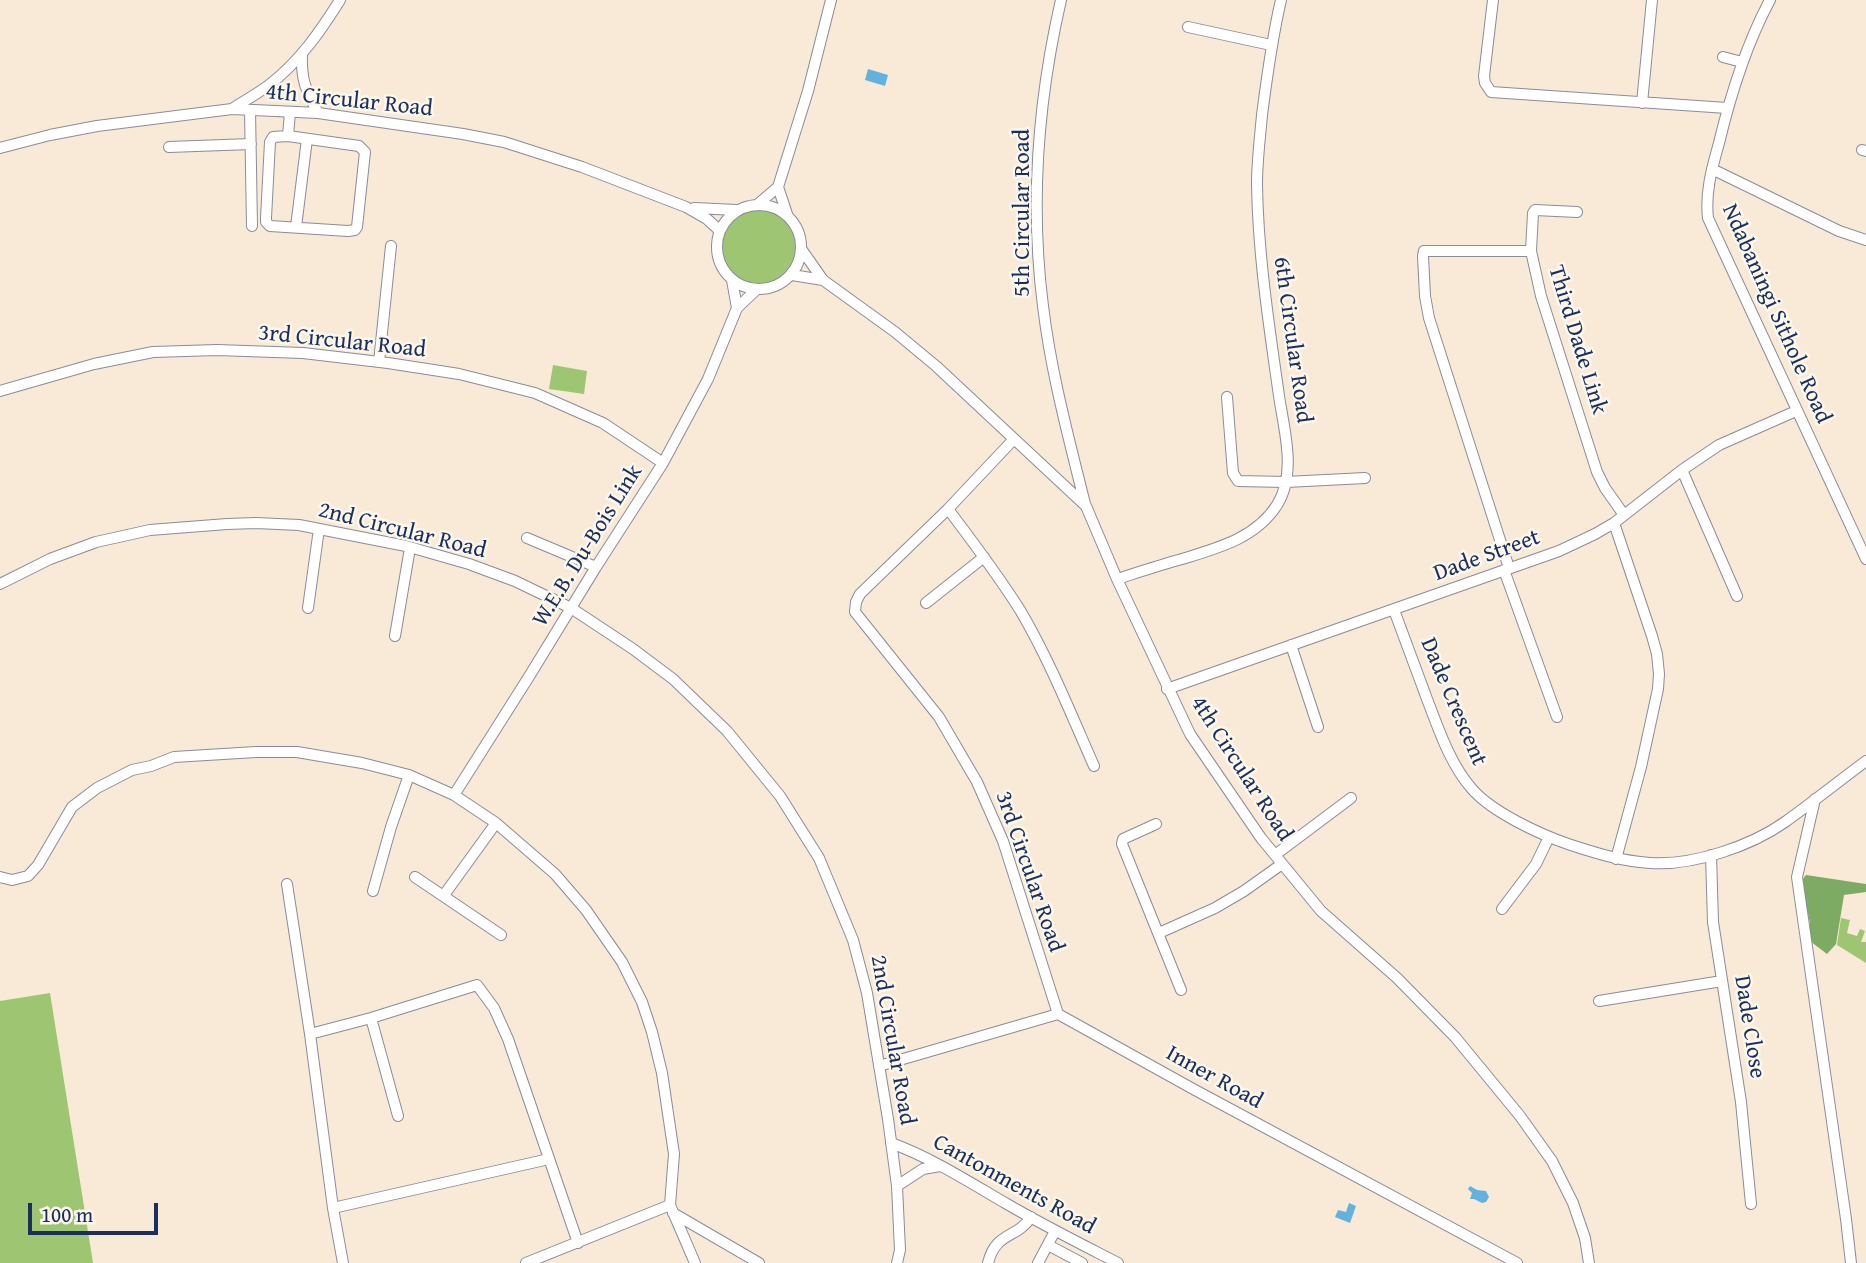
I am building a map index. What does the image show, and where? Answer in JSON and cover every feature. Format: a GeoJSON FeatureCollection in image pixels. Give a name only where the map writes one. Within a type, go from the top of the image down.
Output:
{"type":"FeatureCollection","features":[{"type":"Feature","properties":{"kind":"street"},"geometry":{"type":"LineString","coordinates":[[232,109],[270,84],[302,54],[340,0]]}},
{"type":"Feature","properties":{"kind":"street"},"geometry":{"type":"LineString","coordinates":[[758,204],[778,187],[808,91],[831,0]]}},
{"type":"Feature","properties":{"kind":"street","name":"5th Circular Road"},"geometry":{"type":"LineString","coordinates":[[1061,0],[1050,50],[1039,137],[1038,259],[1046,328],[1066,429],[1086,506]]}},
{"type":"Feature","properties":{"kind":"street","name":"6th Circular Road"},"geometry":{"type":"LineString","coordinates":[[1116,579],[1239,539],[1265,519],[1278,503],[1286,482],[1287,446],[1258,230],[1257,161],[1271,45],[1281,0]]}},
{"type":"Feature","properties":{"kind":"street"},"geometry":{"type":"LineString","coordinates":[[1493,0],[1485,76],[1487,88],[1496,93],[1727,108]]}},
{"type":"Feature","properties":{"kind":"street"},"geometry":{"type":"LineString","coordinates":[[1642,103],[1652,0]]}},
{"type":"Feature","properties":{"kind":"street","name":"Ndabaningi Sithole Road"},"geometry":{"type":"LineString","coordinates":[[1770,0],[1742,62],[1727,108],[1706,199],[1707,218],[1866,559]]}},
{"type":"Feature","properties":{"kind":"street"},"geometry":{"type":"LineString","coordinates":[[1188,27],[1271,45]]}},
{"type":"Feature","properties":{"kind":"street"},"geometry":{"type":"LineString","coordinates":[[302,54],[304,87],[318,113]]}},
{"type":"Feature","properties":{"kind":"street"},"geometry":{"type":"LineString","coordinates":[[1723,57],[1742,62]]}},
{"type":"Feature","properties":{"kind":"street","name":"4th Circular Road"},"geometry":{"type":"LineString","coordinates":[[0,148],[97,126],[232,109],[318,113],[504,142],[582,167],[686,207],[720,230]]}},
{"type":"Feature","properties":{"kind":"street"},"geometry":{"type":"LineString","coordinates":[[250,110],[252,226]]}},
{"type":"Feature","properties":{"kind":"street"},"geometry":{"type":"LineString","coordinates":[[288,136],[290,112]]}},
{"type":"Feature","properties":{"kind":"street"},"geometry":{"type":"LineString","coordinates":[[288,136],[359,146],[365,152],[358,227],[352,231],[270,226],[266,222],[270,142],[273,137],[288,136]]}},
{"type":"Feature","properties":{"kind":"street"},"geometry":{"type":"LineString","coordinates":[[296,227],[307,139]]}},
{"type":"Feature","properties":{"kind":"street"},"geometry":{"type":"LineString","coordinates":[[169,147],[251,145]]}},
{"type":"Feature","properties":{"kind":"street"},"geometry":{"type":"LineString","coordinates":[[1712,169],[1839,231],[1866,240]]}},
{"type":"Feature","properties":{"kind":"street"},"geometry":{"type":"LineString","coordinates":[[778,187],[787,214]]}},
{"type":"Feature","properties":{"kind":"street"},"geometry":{"type":"LineString","coordinates":[[758,204],[774,206],[787,214],[801,237],[802,250],[792,275],[782,284],[770,289],[756,290],[743,287],[732,280],[718,257],[717,244],[720,230],[727,219],[747,206],[758,204]]}},
{"type":"Feature","properties":{"kind":"street","name":"4th Circular Road"},"geometry":{"type":"LineString","coordinates":[[686,207],[737,211]]}},
{"type":"Feature","properties":{"kind":"street","name":"Third Dade Link"},"geometry":{"type":"LineString","coordinates":[[1577,212],[1535,210],[1531,251],[1541,296],[1591,454],[1605,488],[1624,515]]}},
{"type":"Feature","properties":{"kind":"street"},"geometry":{"type":"LineString","coordinates":[[379,362],[391,246]]}},
{"type":"Feature","properties":{"kind":"street","name":"4th Circular Road"},"geometry":{"type":"LineString","coordinates":[[802,250],[823,280],[895,332],[936,366],[1086,506],[1116,579],[1190,734],[1246,817],[1321,911],[1397,978],[1455,1037],[1520,1116],[1552,1161],[1573,1203],[1585,1238],[1589,1263]]}},
{"type":"Feature","properties":{"kind":"street"},"geometry":{"type":"LineString","coordinates":[[1531,251],[1424,251],[1425,296],[1429,318],[1506,569],[1557,717]]}},
{"type":"Feature","properties":{"kind":"street","name":"4th Circular Road"},"geometry":{"type":"LineString","coordinates":[[792,275],[823,280]]}},
{"type":"Feature","properties":{"kind":"street"},"geometry":{"type":"LineString","coordinates":[[732,280],[737,308]]}},
{"type":"Feature","properties":{"kind":"street","name":"W.E.B. Du-Bois Link"},"geometry":{"type":"LineString","coordinates":[[454,795],[663,463],[708,379],[737,308],[756,290]]}},
{"type":"Feature","properties":{"kind":"street","name":"3rd Circular Road"},"geometry":{"type":"LineString","coordinates":[[0,391],[94,364],[153,352],[217,350],[303,353],[459,374],[535,393],[603,423],[663,463]]}},
{"type":"Feature","properties":{"kind":"street"},"geometry":{"type":"LineString","coordinates":[[1227,397],[1233,473],[1238,481],[1286,482],[1365,478]]}},
{"type":"Feature","properties":{"kind":"street","name":"Dade Street"},"geometry":{"type":"LineString","coordinates":[[1167,689],[1559,551],[1614,523],[1719,445],[1796,411]]}},
{"type":"Feature","properties":{"kind":"street"},"geometry":{"type":"LineString","coordinates":[[1014,439],[948,509],[1021,613],[1094,766]]}},
{"type":"Feature","properties":{"kind":"street"},"geometry":{"type":"LineString","coordinates":[[1682,470],[1737,596]]}},
{"type":"Feature","properties":{"kind":"street","name":"3rd Circular Road"},"geometry":{"type":"LineString","coordinates":[[948,509],[860,594],[855,612],[939,717],[977,782],[1003,841],[1058,1014]]}},
{"type":"Feature","properties":{"kind":"street","name":"2nd Circular Road"},"geometry":{"type":"LineString","coordinates":[[0,584],[50,559],[96,542],[150,530],[256,523],[299,525],[410,548],[469,564],[515,581],[571,608],[618,638],[673,680],[727,731],[780,796],[820,858],[853,940],[867,993],[897,1186],[900,1250],[897,1263]]}},
{"type":"Feature","properties":{"kind":"street"},"geometry":{"type":"LineString","coordinates":[[1614,523],[1652,636],[1659,674],[1641,767],[1616,859]]}},
{"type":"Feature","properties":{"kind":"street"},"geometry":{"type":"LineString","coordinates":[[309,608],[318,529]]}},
{"type":"Feature","properties":{"kind":"street"},"geometry":{"type":"LineString","coordinates":[[527,538],[596,567]]}},
{"type":"Feature","properties":{"kind":"street"},"geometry":{"type":"LineString","coordinates":[[395,636],[410,548]]}},
{"type":"Feature","properties":{"kind":"street"},"geometry":{"type":"LineString","coordinates":[[926,603],[984,557]]}},
{"type":"Feature","properties":{"kind":"street","name":"Dade Crescent"},"geometry":{"type":"LineString","coordinates":[[1394,610],[1452,762],[1472,790],[1493,808],[1549,837],[1616,859],[1652,863],[1712,855],[1762,835],[1784,822],[1866,761]]}},
{"type":"Feature","properties":{"kind":"street"},"geometry":{"type":"LineString","coordinates":[[1291,645],[1318,727]]}},
{"type":"Feature","properties":{"kind":"street"},"geometry":{"type":"LineString","coordinates":[[0,877],[18,880],[29,876],[72,807],[97,788],[132,770],[174,757],[297,752],[362,763],[409,775],[454,795],[496,823],[555,874],[586,911],[622,962],[642,1002],[662,1073],[674,1154],[671,1209],[695,1263]]}},
{"type":"Feature","properties":{"kind":"street"},"geometry":{"type":"LineString","coordinates":[[373,891],[409,775]]}},
{"type":"Feature","properties":{"kind":"street"},"geometry":{"type":"LineString","coordinates":[[1275,855],[1351,798]]}},
{"type":"Feature","properties":{"kind":"street"},"geometry":{"type":"LineString","coordinates":[[1815,799],[1797,877],[1851,1263]]}},
{"type":"Feature","properties":{"kind":"street"},"geometry":{"type":"LineString","coordinates":[[444,895],[496,823]]}},
{"type":"Feature","properties":{"kind":"street"},"geometry":{"type":"LineString","coordinates":[[1156,824],[1123,839],[1122,844],[1181,990]]}},
{"type":"Feature","properties":{"kind":"street"},"geometry":{"type":"LineString","coordinates":[[1502,909],[1536,864],[1549,837]]}},
{"type":"Feature","properties":{"kind":"street","name":"Dade Close"},"geometry":{"type":"LineString","coordinates":[[1712,855],[1712,906],[1741,1102],[1751,1204]]}},
{"type":"Feature","properties":{"kind":"street"},"geometry":{"type":"LineString","coordinates":[[1159,933],[1215,908],[1282,864]]}},
{"type":"Feature","properties":{"kind":"street"},"geometry":{"type":"LineString","coordinates":[[415,877],[501,935]]}},
{"type":"Feature","properties":{"kind":"street"},"geometry":{"type":"LineString","coordinates":[[287,884],[343,1263]]}},
{"type":"Feature","properties":{"kind":"street"},"geometry":{"type":"LineString","coordinates":[[1599,1001],[1722,981]]}},
{"type":"Feature","properties":{"kind":"street"},"geometry":{"type":"LineString","coordinates":[[310,1034],[477,985],[494,1008],[508,1039],[578,1243]]}},
{"type":"Feature","properties":{"kind":"street"},"geometry":{"type":"LineString","coordinates":[[880,1066],[1058,1014]]}},
{"type":"Feature","properties":{"kind":"street","name":"Inner Road"},"geometry":{"type":"LineString","coordinates":[[1058,1014],[1517,1263]]}},
{"type":"Feature","properties":{"kind":"street"},"geometry":{"type":"LineString","coordinates":[[371,1018],[398,1116]]}},
{"type":"Feature","properties":{"kind":"street","name":"Cantonments Road"},"geometry":{"type":"LineString","coordinates":[[891,1143],[942,1166],[1055,1231],[1118,1263]]}},
{"type":"Feature","properties":{"kind":"street"},"geometry":{"type":"LineString","coordinates":[[333,1208],[549,1159]]}},
{"type":"Feature","properties":{"kind":"street"},"geometry":{"type":"LineString","coordinates":[[897,1186],[923,1169],[942,1166]]}},
{"type":"Feature","properties":{"kind":"street"},"geometry":{"type":"LineString","coordinates":[[526,1263],[671,1209]]}},
{"type":"Feature","properties":{"kind":"street"},"geometry":{"type":"LineString","coordinates":[[671,1209],[759,1263]]}},
{"type":"Feature","properties":{"kind":"street"},"geometry":{"type":"LineString","coordinates":[[988,1263],[990,1254],[999,1241],[1023,1227],[1031,1217]]}},
{"type":"Feature","properties":{"kind":"street"},"geometry":{"type":"LineString","coordinates":[[1038,1263],[1055,1231]]}},
{"type":"Feature","properties":{"kind":"street"},"geometry":{"type":"LineString","coordinates":[[1048,1245],[1081,1263]]}},
{"type":"Feature","properties":{"kind":"green space"},"geometry":{"type":"Polygon","coordinates":[[[758,207],[773,210],[786,218],[794,231],[797,246],[794,261],[786,274],[773,282],[758,285],[743,282],[730,274],[722,261],[719,246],[722,231],[730,218],[743,210],[758,207]]]}},
{"type":"Feature","properties":{"kind":"green space"},"geometry":{"type":"Polygon","coordinates":[[[553,365],[587,371],[584,394],[549,389],[553,365]]]}},
{"type":"Feature","properties":{"kind":"green space"},"geometry":{"type":"Polygon","coordinates":[[[1806,875],[1866,884],[1866,892],[1844,895],[1836,944],[1827,954],[1810,941],[1810,923],[1801,881],[1806,875]]]}},
{"type":"Feature","properties":{"kind":"green space"},"geometry":{"type":"Polygon","coordinates":[[[1841,918],[1850,920],[1847,933],[1857,936],[1860,929],[1865,931],[1861,942],[1866,942],[1866,963],[1837,945],[1841,918]]]}},
{"type":"Feature","properties":{"kind":"green space"},"geometry":{"type":"Polygon","coordinates":[[[50,993],[93,1263],[0,1263],[0,1001],[50,993]]]}},
{"type":"Feature","properties":{"kind":"water"},"geometry":{"type":"Polygon","coordinates":[[[868,69],[888,75],[885,86],[865,80],[868,69]]]}},
{"type":"Feature","properties":{"kind":"water"},"geometry":{"type":"Polygon","coordinates":[[[1470,1186],[1486,1191],[1489,1197],[1486,1202],[1470,1199],[1470,1186]]]}},
{"type":"Feature","properties":{"kind":"water"},"geometry":{"type":"Polygon","coordinates":[[[1349,1203],[1356,1206],[1350,1223],[1335,1217],[1338,1210],[1346,1212],[1349,1203]]]}}]}
